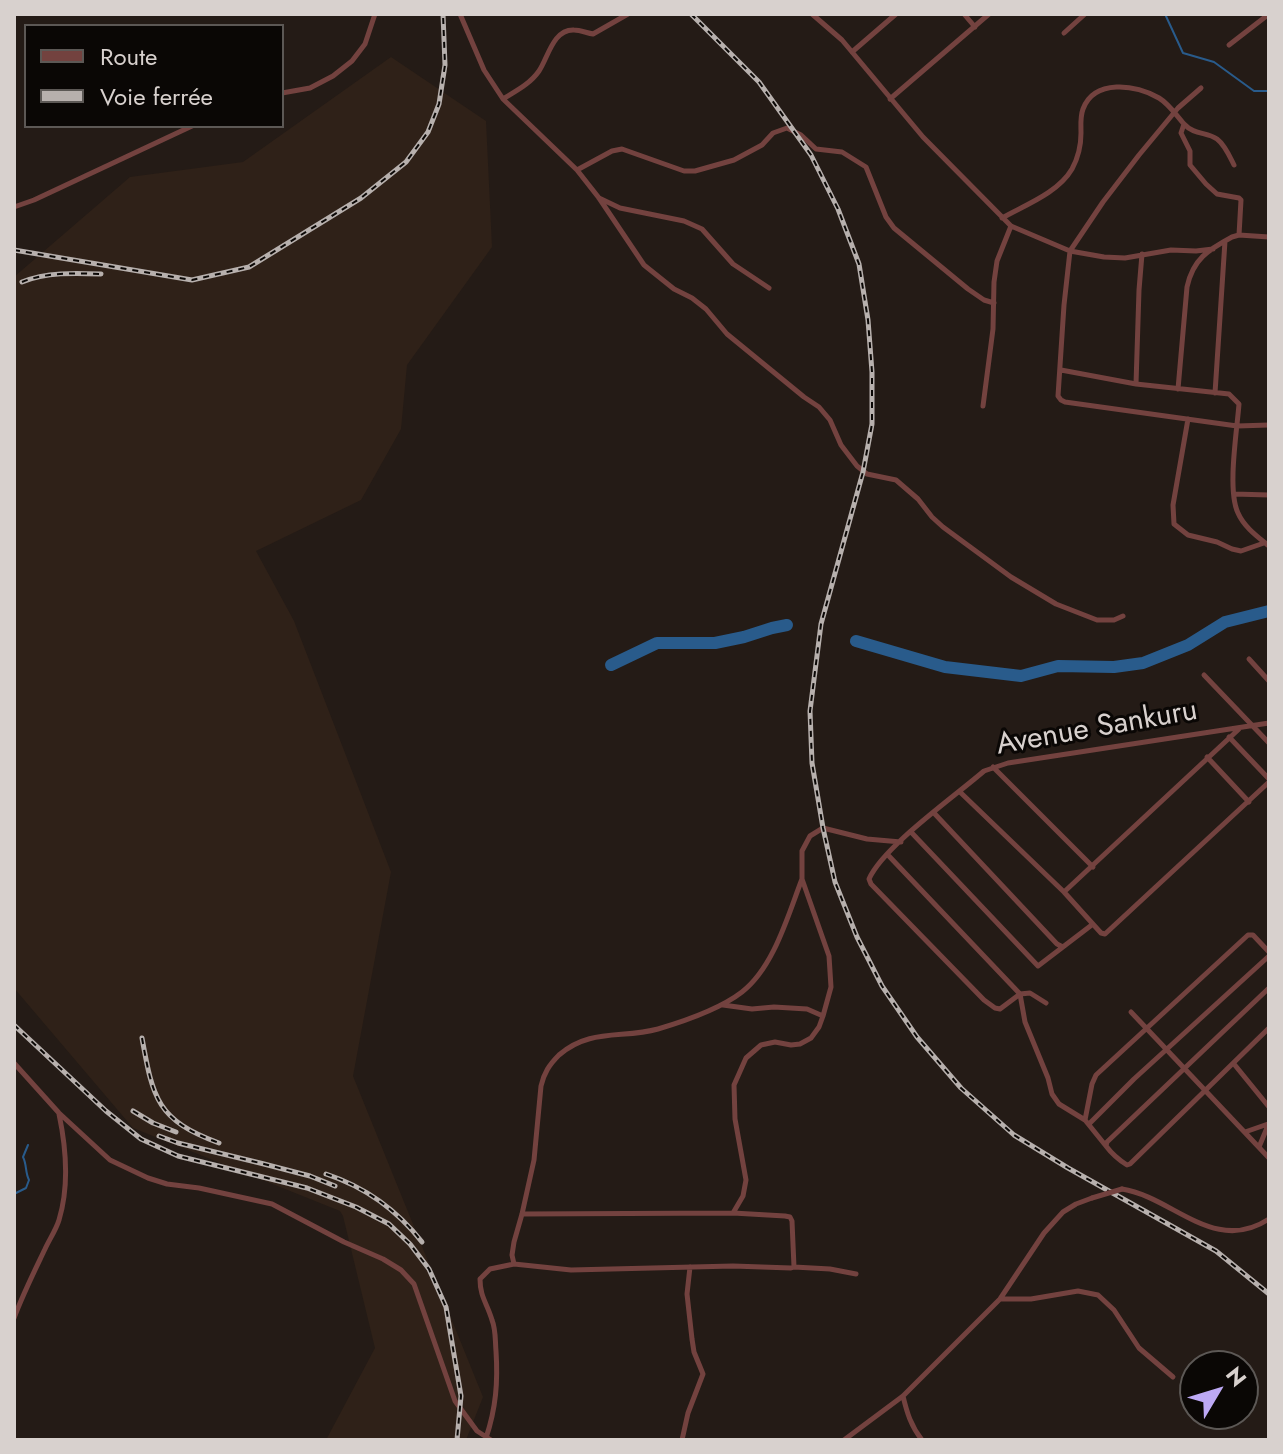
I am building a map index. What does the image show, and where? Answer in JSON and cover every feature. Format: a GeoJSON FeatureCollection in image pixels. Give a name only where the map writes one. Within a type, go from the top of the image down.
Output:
{"type":"FeatureCollection","features":[{"type":"Feature","properties":{"kind":"street"},"geometry":{"type":"LineString","coordinates":[[284,93],[310,88],[352,61],[365,44],[375,14]]}},
{"type":"Feature","properties":{"kind":"street"},"geometry":{"type":"LineString","coordinates":[[460,14],[484,70],[503,99],[577,170],[644,265],[706,309],[727,334],[819,407],[830,420],[841,445],[863,472],[896,480],[943,527],[1011,577],[1056,604],[1097,620],[1114,620],[1123,616]]}},
{"type":"Feature","properties":{"kind":"street"},"geometry":{"type":"LineString","coordinates":[[503,99],[539,71],[554,42],[563,32],[572,29],[593,34],[628,14]]}},
{"type":"Feature","properties":{"kind":"street"},"geometry":{"type":"LineString","coordinates":[[812,14],[834,32],[923,137],[1011,226],[1070,251],[1104,257],[1125,258],[1171,250],[1213,249]]}},
{"type":"Feature","properties":{"kind":"street"},"geometry":{"type":"LineString","coordinates":[[884,14],[890,20]]}},
{"type":"Feature","properties":{"kind":"street"},"geometry":{"type":"LineString","coordinates":[[852,52],[896,14]]}},
{"type":"Feature","properties":{"kind":"street"},"geometry":{"type":"LineString","coordinates":[[964,14],[975,27]]}},
{"type":"Feature","properties":{"kind":"street"},"geometry":{"type":"LineString","coordinates":[[890,99],[989,14]]}},
{"type":"Feature","properties":{"kind":"street"},"geometry":{"type":"LineString","coordinates":[[1064,33],[1084,14]]}},
{"type":"Feature","properties":{"kind":"street"},"geometry":{"type":"LineString","coordinates":[[1229,45],[1269,14]]}},
{"type":"Feature","properties":{"kind":"street"},"geometry":{"type":"LineString","coordinates":[[1002,218],[1046,193],[1071,170],[1081,144],[1080,117],[1084,105],[1095,93],[1107,88],[1127,87],[1158,98],[1184,124],[1197,133],[1217,139],[1234,165]]}},
{"type":"Feature","properties":{"kind":"street"},"geometry":{"type":"LineString","coordinates":[[1201,88],[1175,112],[1103,202],[1070,251],[1058,396],[1061,400],[1237,426],[1269,425]]}},
{"type":"Feature","properties":{"kind":"street"},"geometry":{"type":"LineString","coordinates":[[1184,124],[1181,133],[1190,151],[1190,165],[1196,174],[1217,194],[1241,200],[1239,235]]}},
{"type":"Feature","properties":{"kind":"street"},"geometry":{"type":"LineString","coordinates":[[14,207],[188,128]]}},
{"type":"Feature","properties":{"kind":"street"},"geometry":{"type":"LineString","coordinates":[[577,170],[612,151],[622,149],[684,171],[695,171],[734,160],[762,145],[773,133],[791,129],[816,149],[842,152],[866,167],[886,217],[894,228],[968,289],[994,303]]}},
{"type":"Feature","properties":{"kind":"street"},"geometry":{"type":"LineString","coordinates":[[599,198],[620,208],[684,221],[702,229],[733,264],[769,288]]}},
{"type":"Feature","properties":{"kind":"street"},"geometry":{"type":"LineString","coordinates":[[983,406],[993,329],[997,261],[1011,226]]}},
{"type":"Feature","properties":{"kind":"street"},"geometry":{"type":"LineString","coordinates":[[1178,389],[1187,287],[1196,262],[1225,240],[1239,235],[1269,237]]}},
{"type":"Feature","properties":{"kind":"street"},"geometry":{"type":"LineString","coordinates":[[1215,393],[1225,240]]}},
{"type":"Feature","properties":{"kind":"street"},"geometry":{"type":"LineString","coordinates":[[1136,384],[1142,254]]}},
{"type":"Feature","properties":{"kind":"street"},"geometry":{"type":"LineString","coordinates":[[1061,370],[1136,384],[1229,394],[1235,398],[1239,404],[1234,494],[1239,516],[1267,544]]}},
{"type":"Feature","properties":{"kind":"street"},"geometry":{"type":"LineString","coordinates":[[1188,419],[1173,505],[1174,524],[1188,535],[1241,551],[1267,544]]}},
{"type":"Feature","properties":{"kind":"street"},"geometry":{"type":"LineString","coordinates":[[1234,494],[1269,495]]}},
{"type":"Feature","properties":{"kind":"street"},"geometry":{"type":"LineString","coordinates":[[1249,659],[1269,681]]}},
{"type":"Feature","properties":{"kind":"street"},"geometry":{"type":"LineString","coordinates":[[1204,675],[1269,743]]}},
{"type":"Feature","properties":{"kind":"street","name":"Avenue Sankuru"},"geometry":{"type":"LineString","coordinates":[[1020,994],[1000,1009],[984,1000],[871,884],[871,875],[887,854],[984,771],[993,767],[1269,723]]}},
{"type":"Feature","properties":{"kind":"street"},"geometry":{"type":"LineString","coordinates":[[1064,892],[1241,727]]}},
{"type":"Feature","properties":{"kind":"street"},"geometry":{"type":"LineString","coordinates":[[960,792],[1064,892],[1101,933],[1107,934],[1269,780],[1229,737]]}},
{"type":"Feature","properties":{"kind":"street"},"geometry":{"type":"LineString","coordinates":[[1207,757],[1249,802]]}},
{"type":"Feature","properties":{"kind":"street"},"geometry":{"type":"LineString","coordinates":[[993,767],[1093,867]]}},
{"type":"Feature","properties":{"kind":"street"},"geometry":{"type":"LineString","coordinates":[[934,813],[1064,948]]}},
{"type":"Feature","properties":{"kind":"street"},"geometry":{"type":"LineString","coordinates":[[733,1213],[743,1196],[746,1180],[735,1119],[734,1085],[746,1058],[761,1045],[775,1042],[800,1044],[811,1038],[819,1027],[831,987],[829,956],[802,879],[802,851],[810,836],[823,828],[867,839],[901,842]]}},
{"type":"Feature","properties":{"kind":"street"},"geometry":{"type":"LineString","coordinates":[[911,832],[1034,964],[1042,966],[1093,924]]}},
{"type":"Feature","properties":{"kind":"street"},"geometry":{"type":"LineString","coordinates":[[887,854],[1020,994],[1025,1022],[1052,1094],[1059,1104],[1087,1122],[1095,1135],[1127,1165],[1269,1028]]}},
{"type":"Feature","properties":{"kind":"street"},"geometry":{"type":"LineString","coordinates":[[514,1264],[514,1242],[534,1160],[541,1086],[548,1066],[567,1048],[583,1039],[656,1030],[722,1005],[745,990],[775,947],[802,879]]}},
{"type":"Feature","properties":{"kind":"street"},"geometry":{"type":"LineString","coordinates":[[1248,935],[1253,935],[1269,954],[1087,1122],[1096,1075],[1248,935]]}},
{"type":"Feature","properties":{"kind":"street"},"geometry":{"type":"LineString","coordinates":[[1106,1146],[1269,988]]}},
{"type":"Feature","properties":{"kind":"street"},"geometry":{"type":"LineString","coordinates":[[1020,994],[1030,993],[1046,1003]]}},
{"type":"Feature","properties":{"kind":"street"},"geometry":{"type":"LineString","coordinates":[[722,1005],[752,1009],[807,1009],[823,1016]]}},
{"type":"Feature","properties":{"kind":"street"},"geometry":{"type":"LineString","coordinates":[[1131,1012],[1269,1158]]}},
{"type":"Feature","properties":{"kind":"street"},"geometry":{"type":"LineString","coordinates":[[14,1063],[59,1113],[110,1160],[167,1184],[272,1204],[401,1270],[414,1284],[455,1401],[477,1431],[489,1439],[498,1372],[495,1332],[480,1294],[480,1279],[490,1269],[514,1264],[571,1270],[794,1267],[856,1274]]}},
{"type":"Feature","properties":{"kind":"street"},"geometry":{"type":"LineString","coordinates":[[1234,1064],[1269,1107]]}},
{"type":"Feature","properties":{"kind":"street"},"geometry":{"type":"LineString","coordinates":[[14,1318],[59,1221],[65,1165],[59,1113]]}},
{"type":"Feature","properties":{"kind":"street"},"geometry":{"type":"LineString","coordinates":[[1245,1132],[1269,1124]]}},
{"type":"Feature","properties":{"kind":"street"},"geometry":{"type":"LineString","coordinates":[[1259,1147],[1269,1124]]}},
{"type":"Feature","properties":{"kind":"street"},"geometry":{"type":"LineString","coordinates":[[844,1440],[903,1396],[1000,1299],[1044,1233],[1063,1212],[1076,1204],[1122,1189],[1229,1232],[1242,1231],[1269,1219]]}},
{"type":"Feature","properties":{"kind":"street"},"geometry":{"type":"LineString","coordinates":[[522,1214],[733,1213],[790,1217],[794,1267]]}},
{"type":"Feature","properties":{"kind":"street"},"geometry":{"type":"LineString","coordinates":[[682,1440],[688,1413],[703,1374],[692,1339],[687,1294],[690,1267]]}},
{"type":"Feature","properties":{"kind":"street"},"geometry":{"type":"LineString","coordinates":[[1000,1299],[1031,1299],[1078,1291],[1098,1295],[1114,1310],[1139,1348],[1173,1377]]}},
{"type":"Feature","properties":{"kind":"street"},"geometry":{"type":"LineString","coordinates":[[903,1396],[913,1429],[922,1440]]}},
{"type":"Feature","properties":{"kind":"shaded area"},"geometry":{"type":"Polygon","coordinates":[[[391,57],[486,121],[492,247],[407,365],[401,429],[361,500],[256,551],[294,621],[391,872],[353,1076],[483,1397],[466,1440],[326,1440],[375,1348],[340,1211],[133,1128],[14,988],[14,277],[130,177],[243,162],[391,57]]]}},
{"type":"Feature","properties":{"kind":"waterway"},"geometry":{"type":"LineString","coordinates":[[1165,14],[1183,53],[1214,62],[1254,91],[1269,91]]}},
{"type":"Feature","properties":{"kind":"waterway"},"geometry":{"type":"LineString","coordinates":[[856,641],[945,667],[1021,676],[1058,666],[1114,667],[1143,663],[1188,645],[1225,622],[1269,611]]}},
{"type":"Feature","properties":{"kind":"waterway"},"geometry":{"type":"LineString","coordinates":[[611,665],[657,643],[715,643],[787,625]]}},
{"type":"Feature","properties":{"kind":"waterway"},"geometry":{"type":"LineString","coordinates":[[14,1194],[26,1188],[29,1180],[23,1157],[28,1145]]}},
{"type":"Feature","properties":{"kind":"railway"},"geometry":{"type":"LineString","coordinates":[[14,250],[192,280],[249,267],[361,198],[406,162],[428,132],[439,104],[445,65],[443,14]]}},
{"type":"Feature","properties":{"kind":"railway"},"geometry":{"type":"LineString","coordinates":[[691,14],[759,82],[811,155],[838,209],[859,264],[868,320],[872,424],[863,472],[821,624],[810,711],[812,763],[823,828],[835,882],[857,937],[882,986],[917,1037],[961,1088],[1014,1135],[1216,1251],[1269,1294]]}},
{"type":"Feature","properties":{"kind":"railway"},"geometry":{"type":"LineString","coordinates":[[22,282],[51,275],[101,274]]}},
{"type":"Feature","properties":{"kind":"railway"},"geometry":{"type":"LineString","coordinates":[[14,1025],[106,1111],[141,1139],[178,1156],[307,1188],[389,1224],[410,1244],[429,1269],[446,1307],[461,1396],[457,1440]]}},
{"type":"Feature","properties":{"kind":"railway"},"geometry":{"type":"LineString","coordinates":[[142,1038],[150,1077],[161,1105],[182,1125],[219,1143]]}},
{"type":"Feature","properties":{"kind":"railway"},"geometry":{"type":"LineString","coordinates":[[133,1111],[176,1132]]}},
{"type":"Feature","properties":{"kind":"railway"},"geometry":{"type":"LineString","coordinates":[[159,1136],[310,1176],[335,1186]]}},
{"type":"Feature","properties":{"kind":"railway"},"geometry":{"type":"LineString","coordinates":[[326,1174],[379,1201],[422,1242]]}}]}
